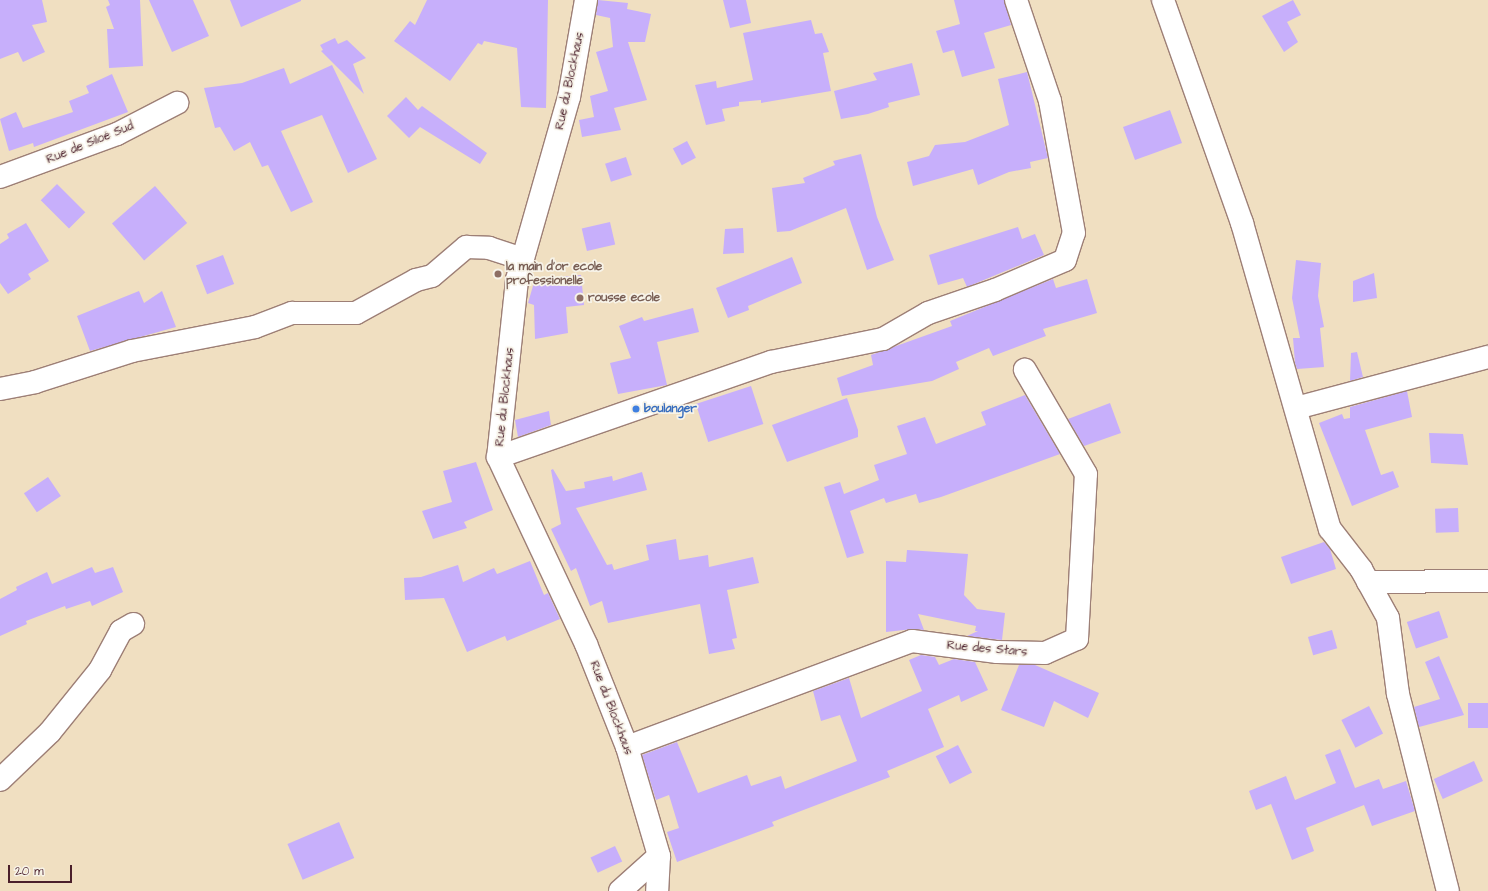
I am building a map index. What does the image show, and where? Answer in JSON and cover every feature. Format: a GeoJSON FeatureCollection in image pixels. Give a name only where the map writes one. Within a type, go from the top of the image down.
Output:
{"type":"FeatureCollection","features":[{"type":"Feature","properties":{"kind":"street","name":"Rue du Blockhaus"},"geometry":{"type":"LineString","coordinates":[[586,0],[569,97],[517,280],[498,457],[586,644],[627,747],[659,856],[657,891]]}},
{"type":"Feature","properties":{"kind":"street"},"geometry":{"type":"LineString","coordinates":[[498,457],[771,362],[883,339],[928,313],[995,290],[1065,260],[1074,234],[1050,101],[1016,0]]}},
{"type":"Feature","properties":{"kind":"street"},"geometry":{"type":"LineString","coordinates":[[1163,0],[1242,223],[1330,529],[1368,582],[1388,618],[1398,694],[1448,891]]}},
{"type":"Feature","properties":{"kind":"street","name":"Rue de Siloé Sud"},"geometry":{"type":"LineString","coordinates":[[0,177],[117,134],[176,103]]}},
{"type":"Feature","properties":{"kind":"street"},"geometry":{"type":"LineString","coordinates":[[0,389],[35,382],[132,351],[255,327],[292,314],[356,313],[416,280],[432,276],[466,247],[488,248],[523,259]]}},
{"type":"Feature","properties":{"kind":"street"},"geometry":{"type":"LineString","coordinates":[[1296,408],[1488,357]]}},
{"type":"Feature","properties":{"kind":"street","name":"Rue des Stars"},"geometry":{"type":"LineString","coordinates":[[627,747],[912,641],[997,652],[1045,654],[1077,639],[1086,474],[1025,370]]}},
{"type":"Feature","properties":{"kind":"street"},"geometry":{"type":"LineString","coordinates":[[1368,582],[1488,581]]}},
{"type":"Feature","properties":{"kind":"street"},"geometry":{"type":"LineString","coordinates":[[0,780],[50,732],[100,670],[121,631],[133,624]]}},
{"type":"Feature","properties":{"kind":"street"},"geometry":{"type":"LineString","coordinates":[[620,891],[659,856]]}},
{"type":"Feature","properties":{"kind":"building"},"geometry":{"type":"Polygon","coordinates":[[[0,0],[42,0],[47,22],[32,25],[45,52],[23,62],[18,52],[0,59],[0,0]]]}},
{"type":"Feature","properties":{"kind":"building"},"geometry":{"type":"Polygon","coordinates":[[[108,0],[140,0],[143,66],[109,68],[107,29],[114,29],[106,7],[110,5],[108,0]]]}},
{"type":"Feature","properties":{"kind":"building"},"geometry":{"type":"Polygon","coordinates":[[[149,0],[193,0],[209,36],[172,52],[149,0]]]}},
{"type":"Feature","properties":{"kind":"building"},"geometry":{"type":"Polygon","coordinates":[[[230,0],[301,0],[301,1],[241,27],[230,0]]]}},
{"type":"Feature","properties":{"kind":"building"},"geometry":{"type":"Polygon","coordinates":[[[427,0],[548,0],[546,108],[521,107],[517,48],[484,41],[482,45],[478,43],[450,81],[394,41],[410,21],[415,25],[427,0]]]}},
{"type":"Feature","properties":{"kind":"building"},"geometry":{"type":"Polygon","coordinates":[[[598,0],[628,3],[627,9],[651,14],[645,42],[628,42],[647,100],[614,108],[621,130],[582,137],[579,120],[594,117],[590,96],[608,91],[596,52],[613,47],[610,18],[596,15],[598,0]]]}},
{"type":"Feature","properties":{"kind":"building"},"geometry":{"type":"Polygon","coordinates":[[[723,0],[746,0],[751,23],[730,28],[723,0]]]}},
{"type":"Feature","properties":{"kind":"building"},"geometry":{"type":"Polygon","coordinates":[[[954,0],[1004,0],[1011,25],[984,33],[995,68],[962,77],[954,50],[943,53],[936,31],[960,24],[954,0]]]}},
{"type":"Feature","properties":{"kind":"building"},"geometry":{"type":"Polygon","coordinates":[[[1293,0],[1301,15],[1287,22],[1298,42],[1284,52],[1262,16],[1293,0]]]}},
{"type":"Feature","properties":{"kind":"building"},"geometry":{"type":"Polygon","coordinates":[[[811,20],[815,34],[822,33],[829,52],[823,53],[831,91],[761,103],[761,100],[739,102],[739,106],[722,109],[725,121],[706,125],[695,85],[716,81],[717,88],[753,80],[743,33],[811,20]]]}},
{"type":"Feature","properties":{"kind":"building"},"geometry":{"type":"Polygon","coordinates":[[[335,38],[338,44],[347,40],[366,58],[353,64],[364,94],[321,51],[323,50],[320,45],[335,38]]]}},
{"type":"Feature","properties":{"kind":"building"},"geometry":{"type":"Polygon","coordinates":[[[912,63],[920,95],[888,103],[889,107],[868,114],[841,119],[834,91],[877,80],[873,73],[912,63]]]}},
{"type":"Feature","properties":{"kind":"building"},"geometry":{"type":"Polygon","coordinates":[[[332,65],[377,159],[348,173],[322,115],[281,131],[313,202],[291,212],[268,165],[262,167],[250,142],[234,151],[220,127],[215,128],[204,88],[242,83],[284,68],[290,84],[332,65]]]}},
{"type":"Feature","properties":{"kind":"building"},"geometry":{"type":"Polygon","coordinates":[[[1027,72],[1048,158],[1030,162],[1031,168],[1009,172],[978,185],[973,169],[913,186],[907,162],[929,156],[935,145],[965,142],[1009,125],[998,79],[1027,72]]]}},
{"type":"Feature","properties":{"kind":"building"},"geometry":{"type":"Polygon","coordinates":[[[112,74],[128,112],[34,147],[33,143],[9,151],[0,119],[16,112],[23,128],[73,112],[69,101],[89,93],[86,86],[112,74]]]}},
{"type":"Feature","properties":{"kind":"building"},"geometry":{"type":"Polygon","coordinates":[[[406,97],[418,110],[422,106],[487,153],[480,164],[420,127],[409,138],[387,116],[406,97]]]}},
{"type":"Feature","properties":{"kind":"building"},"geometry":{"type":"Polygon","coordinates":[[[1170,110],[1182,143],[1135,160],[1123,127],[1170,110]]]}},
{"type":"Feature","properties":{"kind":"building"},"geometry":{"type":"Polygon","coordinates":[[[687,141],[696,158],[682,165],[673,149],[687,141]]]}},
{"type":"Feature","properties":{"kind":"building"},"geometry":{"type":"Polygon","coordinates":[[[861,154],[877,217],[894,260],[867,270],[846,208],[790,231],[777,232],[772,188],[805,183],[803,178],[835,165],[833,161],[861,154]]]}},
{"type":"Feature","properties":{"kind":"building"},"geometry":{"type":"Polygon","coordinates":[[[626,157],[632,175],[611,182],[605,164],[626,157]]]}},
{"type":"Feature","properties":{"kind":"building"},"geometry":{"type":"Polygon","coordinates":[[[57,184],[85,212],[69,229],[41,200],[57,184]]]}},
{"type":"Feature","properties":{"kind":"building"},"geometry":{"type":"Polygon","coordinates":[[[155,186],[187,223],[144,260],[112,223],[155,186]]]}},
{"type":"Feature","properties":{"kind":"building"},"geometry":{"type":"Polygon","coordinates":[[[610,222],[615,244],[587,251],[582,229],[610,222]]]}},
{"type":"Feature","properties":{"kind":"building"},"geometry":{"type":"Polygon","coordinates":[[[26,223],[49,261],[28,274],[31,279],[8,294],[0,283],[0,244],[9,238],[7,234],[26,223]]]}},
{"type":"Feature","properties":{"kind":"building"},"geometry":{"type":"Polygon","coordinates":[[[1018,227],[1022,239],[1035,234],[1044,255],[967,287],[963,278],[938,285],[929,255],[1018,227]]]}},
{"type":"Feature","properties":{"kind":"building"},"geometry":{"type":"Polygon","coordinates":[[[743,228],[744,253],[723,254],[725,229],[743,228]]]}},
{"type":"Feature","properties":{"kind":"building"},"geometry":{"type":"Polygon","coordinates":[[[223,255],[234,284],[207,294],[196,265],[223,255]]]}},
{"type":"Feature","properties":{"kind":"building"},"geometry":{"type":"Polygon","coordinates":[[[792,257],[802,283],[748,306],[749,310],[728,318],[716,288],[792,257]]]}},
{"type":"Feature","properties":{"kind":"building"},"geometry":{"type":"Polygon","coordinates":[[[1296,260],[1321,263],[1318,296],[1324,327],[1320,328],[1324,367],[1297,369],[1295,363],[1293,338],[1300,338],[1292,298],[1296,260]]]}},
{"type":"Feature","properties":{"kind":"building"},"geometry":{"type":"Polygon","coordinates":[[[1374,273],[1377,298],[1353,302],[1353,281],[1374,273]]]}},
{"type":"Feature","properties":{"kind":"building"},"geometry":{"type":"Polygon","coordinates":[[[581,275],[584,305],[566,307],[568,333],[535,339],[534,305],[528,303],[535,279],[581,275]]]}},
{"type":"Feature","properties":{"kind":"building"},"geometry":{"type":"Polygon","coordinates":[[[1053,279],[1056,288],[1087,279],[1097,313],[1043,329],[1046,336],[993,356],[989,348],[956,362],[959,369],[932,381],[842,396],[837,378],[873,365],[871,355],[952,326],[950,321],[1053,279]]]}},
{"type":"Feature","properties":{"kind":"building"},"geometry":{"type":"Polygon","coordinates":[[[139,291],[144,303],[162,291],[176,327],[90,351],[77,316],[139,291]]]}},
{"type":"Feature","properties":{"kind":"building"},"geometry":{"type":"Polygon","coordinates":[[[693,308],[699,332],[657,342],[667,385],[618,394],[610,363],[631,358],[619,326],[642,317],[644,321],[693,308]]]}},
{"type":"Feature","properties":{"kind":"building"},"geometry":{"type":"Polygon","coordinates":[[[1357,352],[1363,377],[1350,381],[1351,353],[1357,352]]]}},
{"type":"Feature","properties":{"kind":"building"},"geometry":{"type":"Polygon","coordinates":[[[751,386],[763,424],[708,442],[696,404],[751,386]]]}},
{"type":"Feature","properties":{"kind":"building"},"geometry":{"type":"Polygon","coordinates":[[[1407,391],[1412,417],[1365,430],[1381,475],[1393,471],[1399,487],[1352,506],[1319,423],[1342,414],[1344,419],[1350,418],[1350,407],[1407,391]]]}},
{"type":"Feature","properties":{"kind":"building"},"geometry":{"type":"Polygon","coordinates":[[[1025,395],[1060,454],[941,497],[919,503],[916,494],[886,503],[884,498],[850,511],[864,553],[847,558],[824,487],[840,482],[844,494],[879,480],[874,465],[907,454],[897,426],[925,417],[936,444],[986,425],[981,412],[1025,395]]]}},
{"type":"Feature","properties":{"kind":"building"},"geometry":{"type":"Polygon","coordinates":[[[847,398],[858,430],[858,437],[787,462],[772,425],[847,398]]]}},
{"type":"Feature","properties":{"kind":"building"},"geometry":{"type":"Polygon","coordinates":[[[1110,403],[1121,433],[1084,446],[1068,419],[1110,403]]]}},
{"type":"Feature","properties":{"kind":"building"},"geometry":{"type":"Polygon","coordinates":[[[549,411],[551,425],[518,437],[515,420],[549,411]]]}},
{"type":"Feature","properties":{"kind":"building"},"geometry":{"type":"Polygon","coordinates":[[[1429,433],[1463,434],[1468,465],[1431,463],[1429,433]]]}},
{"type":"Feature","properties":{"kind":"building"},"geometry":{"type":"Polygon","coordinates":[[[476,462],[493,510],[464,522],[467,528],[433,539],[422,511],[452,502],[443,471],[476,462]]]}},
{"type":"Feature","properties":{"kind":"building"},"geometry":{"type":"Polygon","coordinates":[[[553,469],[566,491],[585,488],[584,482],[612,476],[613,481],[642,472],[647,490],[576,508],[607,565],[612,564],[614,570],[649,560],[646,545],[676,539],[679,560],[708,555],[709,567],[753,557],[759,583],[727,590],[737,638],[732,639],[735,649],[709,654],[700,604],[608,623],[602,601],[590,606],[576,568],[571,571],[551,529],[561,524],[551,470],[553,469]]]}},
{"type":"Feature","properties":{"kind":"building"},"geometry":{"type":"Polygon","coordinates":[[[48,477],[61,496],[37,512],[24,493],[48,477]]]}},
{"type":"Feature","properties":{"kind":"building"},"geometry":{"type":"Polygon","coordinates":[[[1458,508],[1459,532],[1436,533],[1435,509],[1458,508]]]}},
{"type":"Feature","properties":{"kind":"building"},"geometry":{"type":"Polygon","coordinates":[[[1324,542],[1330,549],[1336,569],[1291,584],[1281,557],[1324,542]]]}},
{"type":"Feature","properties":{"kind":"building"},"geometry":{"type":"Polygon","coordinates":[[[907,550],[968,554],[964,595],[977,609],[1005,613],[1002,640],[967,636],[978,631],[975,631],[976,626],[918,614],[924,630],[913,629],[886,632],[886,561],[906,562],[907,550]]]}},
{"type":"Feature","properties":{"kind":"building"},"geometry":{"type":"Polygon","coordinates":[[[530,561],[544,595],[548,593],[560,619],[507,641],[505,636],[467,652],[444,598],[405,600],[404,578],[421,577],[458,565],[463,582],[494,568],[497,574],[530,561]]]}},
{"type":"Feature","properties":{"kind":"building"},"geometry":{"type":"Polygon","coordinates":[[[92,567],[95,573],[113,567],[123,592],[92,606],[90,601],[66,609],[65,606],[26,621],[27,624],[0,636],[0,599],[17,590],[16,587],[47,572],[52,584],[92,567]]]}},
{"type":"Feature","properties":{"kind":"building"},"geometry":{"type":"Polygon","coordinates":[[[1439,611],[1448,637],[1416,649],[1407,622],[1439,611]]]}},
{"type":"Feature","properties":{"kind":"building"},"geometry":{"type":"Polygon","coordinates":[[[1332,630],[1337,648],[1313,655],[1308,637],[1332,630]]]}},
{"type":"Feature","properties":{"kind":"building"},"geometry":{"type":"Polygon","coordinates":[[[921,655],[935,657],[939,665],[954,659],[975,662],[988,690],[961,702],[959,695],[928,709],[944,747],[887,771],[890,777],[772,822],[774,826],[677,862],[667,832],[679,828],[669,795],[656,800],[642,755],[677,742],[698,793],[747,775],[751,786],[781,776],[785,789],[857,761],[840,715],[821,721],[813,691],[849,678],[861,718],[922,691],[909,660],[921,655]]]}},
{"type":"Feature","properties":{"kind":"building"},"geometry":{"type":"Polygon","coordinates":[[[1439,656],[1464,715],[1419,727],[1414,707],[1440,699],[1425,662],[1439,656]]]}},
{"type":"Feature","properties":{"kind":"building"},"geometry":{"type":"Polygon","coordinates":[[[1019,665],[1035,665],[1099,693],[1088,718],[1054,701],[1044,727],[1001,710],[1019,665]]]}},
{"type":"Feature","properties":{"kind":"building"},"geometry":{"type":"Polygon","coordinates":[[[1468,703],[1488,703],[1488,728],[1468,728],[1468,703]]]}},
{"type":"Feature","properties":{"kind":"building"},"geometry":{"type":"Polygon","coordinates":[[[1369,706],[1383,734],[1355,748],[1341,720],[1369,706]]]}},
{"type":"Feature","properties":{"kind":"building"},"geometry":{"type":"Polygon","coordinates":[[[958,745],[972,773],[950,784],[936,756],[958,745]]]}},
{"type":"Feature","properties":{"kind":"building"},"geometry":{"type":"Polygon","coordinates":[[[1340,749],[1355,788],[1379,779],[1383,789],[1406,781],[1415,811],[1372,826],[1364,805],[1306,828],[1314,851],[1292,860],[1271,804],[1256,810],[1249,791],[1286,776],[1295,800],[1336,783],[1325,755],[1340,749]]]}},
{"type":"Feature","properties":{"kind":"building"},"geometry":{"type":"Polygon","coordinates":[[[1474,761],[1483,781],[1443,799],[1434,779],[1474,761]]]}},
{"type":"Feature","properties":{"kind":"building"},"geometry":{"type":"Polygon","coordinates":[[[339,822],[354,858],[303,880],[287,844],[339,822]]]}},
{"type":"Feature","properties":{"kind":"building"},"geometry":{"type":"Polygon","coordinates":[[[615,846],[622,861],[598,873],[591,857],[615,846]]]}},
{"type":"Feature","properties":{"kind":"place","name":"la main d'or ecole professionelle"},"geometry":{"type":"Point","coordinates":[498,274]}},
{"type":"Feature","properties":{"kind":"place","name":"rousse ecole"},"geometry":{"type":"Point","coordinates":[580,298]}},
{"type":"Feature","properties":{"kind":"place","name":"boulanger"},"geometry":{"type":"Point","coordinates":[636,409]}}]}
